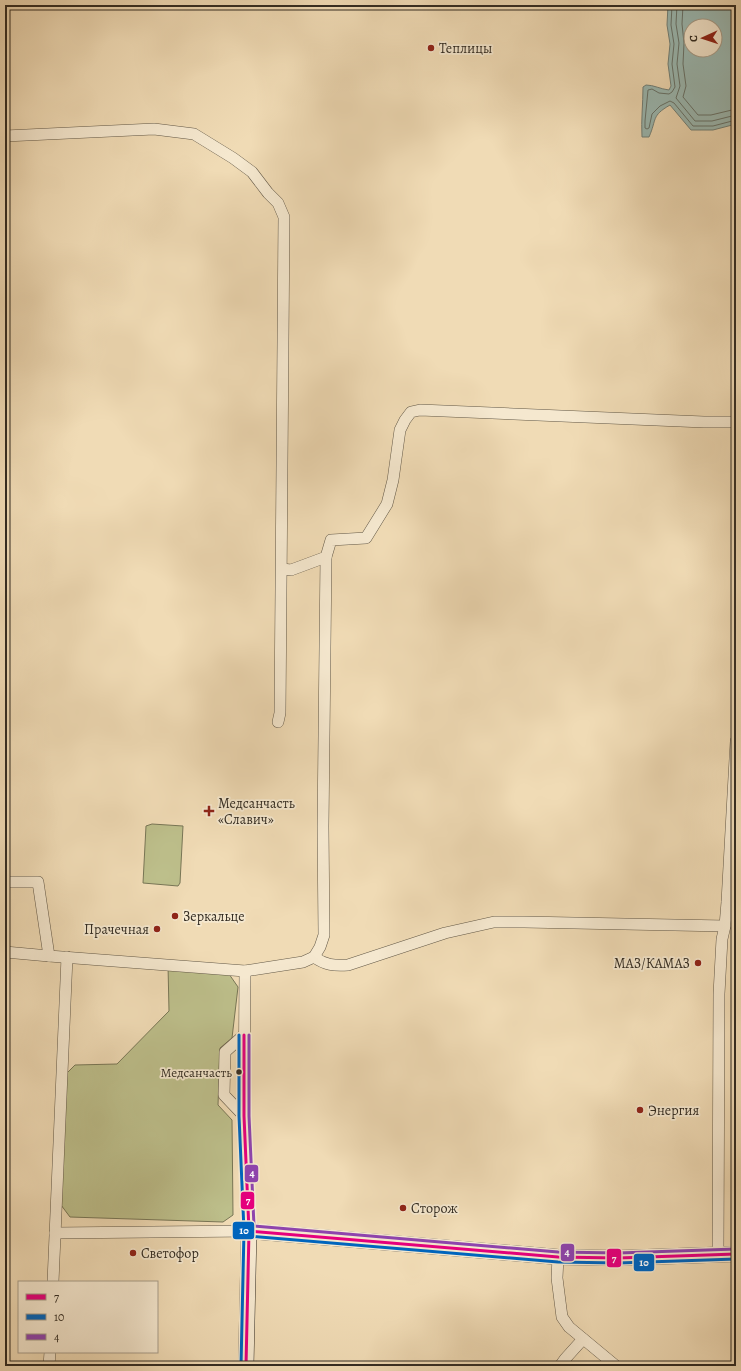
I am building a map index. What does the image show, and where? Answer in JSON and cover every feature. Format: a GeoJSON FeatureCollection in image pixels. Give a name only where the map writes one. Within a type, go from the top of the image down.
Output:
{"type":"FeatureCollection","features":[{"type":"Feature","properties":{"kind":"main road"},"geometry":{"type":"LineString","coordinates":[[246,1366],[249,1231],[558,1257],[618,1258],[736,1254]]}},
{"type":"Feature","properties":{"kind":"street"},"geometry":{"type":"LineString","coordinates":[[5,136],[154,129],[194,134],[233,158],[252,172],[268,193],[278,203],[284,217],[282,569],[280,705],[278,722]]}},
{"type":"Feature","properties":{"kind":"street"},"geometry":{"type":"LineString","coordinates":[[5,952],[245,971],[303,962],[314,957],[320,947],[324,935],[323,827],[326,556],[331,540],[366,538],[387,504],[393,480],[400,430],[411,412],[420,410],[704,422],[736,422]]}},
{"type":"Feature","properties":{"kind":"street"},"geometry":{"type":"LineString","coordinates":[[282,569],[291,570],[326,556]]}},
{"type":"Feature","properties":{"kind":"street"},"geometry":{"type":"LineString","coordinates":[[718,1255],[718,994],[722,939],[725,926],[736,741]]}},
{"type":"Feature","properties":{"kind":"street"},"geometry":{"type":"LineString","coordinates":[[5,882],[38,882],[49,956]]}},
{"type":"Feature","properties":{"kind":"street"},"geometry":{"type":"LineString","coordinates":[[314,957],[326,965],[348,965],[445,934],[494,922],[725,926]]}},
{"type":"Feature","properties":{"kind":"street"},"geometry":{"type":"LineString","coordinates":[[53,1281],[67,958]]}},
{"type":"Feature","properties":{"kind":"street"},"geometry":{"type":"LineString","coordinates":[[55,1232],[249,1231],[244,1116],[245,971]]}},
{"type":"Feature","properties":{"kind":"street"},"geometry":{"type":"LineString","coordinates":[[244,1035],[225,1052],[224,1095],[244,1116]]}},
{"type":"Feature","properties":{"kind":"street"},"geometry":{"type":"LineString","coordinates":[[558,1257],[557,1278],[562,1317],[569,1327],[616,1366]]}},
{"type":"Feature","properties":{"kind":"street"},"geometry":{"type":"LineString","coordinates":[[560,1366],[583,1339]]}},
{"type":"Feature","properties":{"kind":"street"},"geometry":{"type":"LineString","coordinates":[[49,1366],[50,1353]]}},
{"type":"Feature","properties":{"kind":"green space"},"geometry":{"type":"Polygon","coordinates":[[[152,824],[183,826],[180,883],[178,886],[143,883],[146,826],[152,824]]]}},
{"type":"Feature","properties":{"kind":"green space"},"geometry":{"type":"Polygon","coordinates":[[[168,965],[229,974],[238,987],[232,1038],[220,1048],[218,1105],[232,1120],[233,1215],[223,1222],[70,1217],[61,1205],[67,1073],[75,1065],[117,1064],[169,1011],[168,965]]]}},
{"type":"Feature","properties":{"kind":"water"},"geometry":{"type":"Polygon","coordinates":[[[668,5],[736,5],[736,124],[713,130],[691,130],[670,105],[660,112],[655,118],[649,137],[642,137],[643,87],[649,85],[669,90],[671,86],[668,64],[670,44],[667,25],[668,5]]]}},
{"type":"Feature","properties":{"kind":"waterway"},"geometry":{"type":"LineString","coordinates":[[734,122],[735,133]]}},
{"type":"Feature","properties":{"kind":"transit line","name":"10"},"geometry":{"type":"LineString","coordinates":[[239,1035],[239,1116],[244,1231],[241,1366]]}},
{"type":"Feature","properties":{"kind":"transit line","name":"7"},"geometry":{"type":"LineString","coordinates":[[244,1035],[244,1116],[249,1231],[246,1366]]}},
{"type":"Feature","properties":{"kind":"transit line","name":"4"},"geometry":{"type":"LineString","coordinates":[[249,1035],[249,1116],[254,1226],[558,1252],[618,1253],[736,1249]]}},
{"type":"Feature","properties":{"kind":"transit line","name":"7"},"geometry":{"type":"LineString","coordinates":[[249,1231],[558,1257],[618,1258],[736,1254]]}},
{"type":"Feature","properties":{"kind":"transit line","name":"10"},"geometry":{"type":"LineString","coordinates":[[249,1236],[558,1262],[618,1263],[736,1259]]}},
{"type":"Feature","properties":{"kind":"place","name":"Теплицы"},"geometry":{"type":"Point","coordinates":[431,48]}},
{"type":"Feature","properties":{"kind":"place","name":"Медсанчасть «Славич»"},"geometry":{"type":"Point","coordinates":[209,811]}},
{"type":"Feature","properties":{"kind":"place","name":"Зеркальце"},"geometry":{"type":"Point","coordinates":[175,916]}},
{"type":"Feature","properties":{"kind":"place","name":"Прачечная"},"geometry":{"type":"Point","coordinates":[157,929]}},
{"type":"Feature","properties":{"kind":"place","name":"МАЗ/КАМАЗ"},"geometry":{"type":"Point","coordinates":[698,963]}},
{"type":"Feature","properties":{"kind":"place","name":"Медсанчасть"},"geometry":{"type":"Point","coordinates":[239,1072]}},
{"type":"Feature","properties":{"kind":"place","name":"Энергия"},"geometry":{"type":"Point","coordinates":[640,1110]}},
{"type":"Feature","properties":{"kind":"place","name":"Сторож"},"geometry":{"type":"Point","coordinates":[403,1208]}},
{"type":"Feature","properties":{"kind":"place","name":"Светофор"},"geometry":{"type":"Point","coordinates":[133,1253]}}]}
